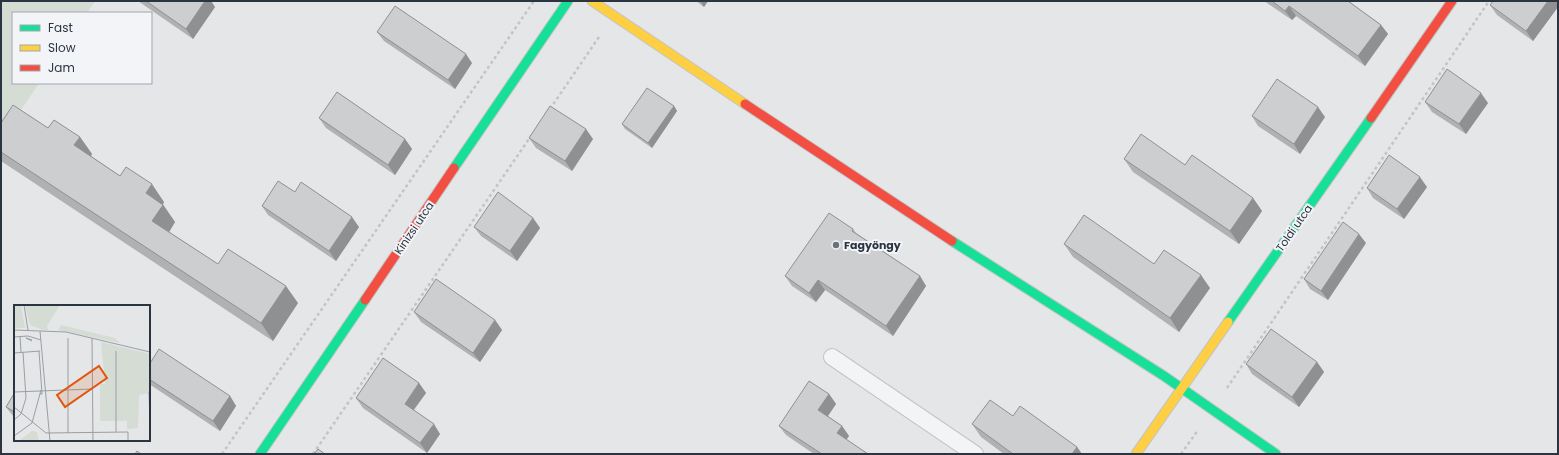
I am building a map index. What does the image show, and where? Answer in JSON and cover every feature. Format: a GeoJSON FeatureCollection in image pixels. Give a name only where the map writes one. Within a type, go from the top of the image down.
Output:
{"type":"FeatureCollection","features":[{"type":"Feature","properties":{"kind":"street","name":"Kinizsi utca"},"geometry":{"type":"LineString","coordinates":[[260,454],[568,1]]}},
{"type":"Feature","properties":{"kind":"street"},"geometry":{"type":"LineString","coordinates":[[592,1],[885,198],[1182,389],[1276,454]]}},
{"type":"Feature","properties":{"kind":"street","name":"Toldi utca"},"geometry":{"type":"LineString","coordinates":[[1136,454],[1452,1]]}},
{"type":"Feature","properties":{"kind":"lane"},"geometry":{"type":"LineString","coordinates":[[832,357],[975,454]]}},
{"type":"Feature","properties":{"kind":"path"},"geometry":{"type":"LineString","coordinates":[[222,454],[534,1]]}},
{"type":"Feature","properties":{"kind":"path"},"geometry":{"type":"LineString","coordinates":[[1212,410],[1489,1]]}},
{"type":"Feature","properties":{"kind":"path"},"geometry":{"type":"LineString","coordinates":[[546,114],[614,15]]}},
{"type":"Feature","properties":{"kind":"path"},"geometry":{"type":"LineString","coordinates":[[313,454],[533,133]]}},
{"type":"Feature","properties":{"kind":"shaded area"},"geometry":{"type":"Polygon","coordinates":[[[1,1],[95,1],[88,12],[12,12],[12,84],[38,84],[1,140],[1,1]]]}},
{"type":"Feature","properties":{"kind":"building"},"geometry":{"type":"Polygon","coordinates":[[[146,1],[205,1],[186,29],[146,1]]]}},
{"type":"Feature","properties":{"kind":"building"},"geometry":{"type":"Polygon","coordinates":[[[1272,1],[1348,1],[1381,25],[1358,56],[1289,6],[1285,11],[1272,1]]]}},
{"type":"Feature","properties":{"kind":"building"},"geometry":{"type":"Polygon","coordinates":[[[1493,1],[1548,1],[1526,31],[1490,5],[1493,1]]]}},
{"type":"Feature","properties":{"kind":"building"},"geometry":{"type":"Polygon","coordinates":[[[395,6],[466,54],[448,80],[377,32],[395,6]]]}},
{"type":"Feature","properties":{"kind":"building"},"geometry":{"type":"Polygon","coordinates":[[[1447,69],[1481,93],[1459,124],[1425,102],[1447,69]]]}},
{"type":"Feature","properties":{"kind":"building"},"geometry":{"type":"Polygon","coordinates":[[[1277,79],[1318,107],[1294,144],[1252,116],[1277,79]]]}},
{"type":"Feature","properties":{"kind":"building"},"geometry":{"type":"Polygon","coordinates":[[[647,88],[674,106],[648,143],[622,124],[647,88]]]}},
{"type":"Feature","properties":{"kind":"building"},"geometry":{"type":"Polygon","coordinates":[[[337,92],[405,139],[388,165],[319,118],[337,92]]]}},
{"type":"Feature","properties":{"kind":"building"},"geometry":{"type":"Polygon","coordinates":[[[13,105],[48,128],[54,120],[80,137],[74,145],[120,176],[126,167],[152,184],[146,193],[163,205],[152,221],[218,264],[228,249],[286,286],[261,323],[1,152],[1,123],[13,105]]]}},
{"type":"Feature","properties":{"kind":"building"},"geometry":{"type":"Polygon","coordinates":[[[550,106],[586,129],[565,161],[529,138],[550,106]]]}},
{"type":"Feature","properties":{"kind":"building"},"geometry":{"type":"Polygon","coordinates":[[[1141,134],[1185,165],[1192,155],[1253,198],[1230,231],[1124,159],[1141,134]]]}},
{"type":"Feature","properties":{"kind":"building"},"geometry":{"type":"Polygon","coordinates":[[[1389,155],[1420,177],[1397,209],[1367,188],[1389,155]]]}},
{"type":"Feature","properties":{"kind":"building"},"geometry":{"type":"Polygon","coordinates":[[[278,181],[295,192],[301,182],[352,217],[329,251],[262,206],[278,181]]]}},
{"type":"Feature","properties":{"kind":"building"},"geometry":{"type":"Polygon","coordinates":[[[498,192],[533,218],[510,251],[474,227],[498,192]]]}},
{"type":"Feature","properties":{"kind":"building"},"geometry":{"type":"Polygon","coordinates":[[[829,213],[853,229],[852,231],[920,276],[886,326],[818,280],[809,293],[785,276],[829,213]]]}},
{"type":"Feature","properties":{"kind":"building"},"geometry":{"type":"Polygon","coordinates":[[[1084,215],[1154,264],[1164,250],[1201,275],[1170,318],[1064,244],[1084,215]]]}},
{"type":"Feature","properties":{"kind":"building"},"geometry":{"type":"Polygon","coordinates":[[[1343,222],[1359,234],[1321,291],[1304,279],[1343,222]]]}},
{"type":"Feature","properties":{"kind":"building"},"geometry":{"type":"Polygon","coordinates":[[[436,279],[495,320],[473,353],[414,312],[436,279]]]}},
{"type":"Feature","properties":{"kind":"building"},"geometry":{"type":"Polygon","coordinates":[[[1271,329],[1317,362],[1292,397],[1246,364],[1271,329]]]}},
{"type":"Feature","properties":{"kind":"building"},"geometry":{"type":"Polygon","coordinates":[[[159,349],[230,396],[213,421],[150,380],[150,363],[159,349]]]}},
{"type":"Feature","properties":{"kind":"building"},"geometry":{"type":"Polygon","coordinates":[[[383,358],[419,383],[405,404],[434,424],[420,443],[356,398],[383,358]]]}},
{"type":"Feature","properties":{"kind":"building"},"geometry":{"type":"Polygon","coordinates":[[[809,381],[829,394],[818,410],[842,426],[837,433],[868,454],[822,454],[779,426],[809,381]]]}},
{"type":"Feature","properties":{"kind":"building"},"geometry":{"type":"Polygon","coordinates":[[[14,394],[14,411],[6,407],[14,394]]]}},
{"type":"Feature","properties":{"kind":"building"},"geometry":{"type":"Polygon","coordinates":[[[990,400],[1013,416],[1020,406],[1077,447],[1072,454],[1013,454],[972,424],[990,400]]]}},
{"type":"Feature","properties":{"kind":"building"},"geometry":{"type":"Polygon","coordinates":[[[318,449],[325,454],[314,454],[318,449]]]}},
{"type":"Feature","properties":{"kind":"traffic: fast"},"geometry":{"type":"LineString","coordinates":[[454,168],[568,1]]}},
{"type":"Feature","properties":{"kind":"traffic: fast"},"geometry":{"type":"LineString","coordinates":[[1228,322],[1371,118]]}},
{"type":"Feature","properties":{"kind":"traffic: fast"},"geometry":{"type":"LineString","coordinates":[[952,241],[1164,376],[1276,454]]}},
{"type":"Feature","properties":{"kind":"traffic: fast"},"geometry":{"type":"LineString","coordinates":[[260,454],[365,300]]}},
{"type":"Feature","properties":{"kind":"traffic: slow"},"geometry":{"type":"LineString","coordinates":[[592,1],[745,104]]}},
{"type":"Feature","properties":{"kind":"traffic: slow"},"geometry":{"type":"LineString","coordinates":[[1136,454],[1228,322]]}},
{"type":"Feature","properties":{"kind":"traffic: jam"},"geometry":{"type":"LineString","coordinates":[[1371,118],[1452,1]]}},
{"type":"Feature","properties":{"kind":"traffic: jam"},"geometry":{"type":"LineString","coordinates":[[745,104],[952,241]]}},
{"type":"Feature","properties":{"kind":"traffic: jam"},"geometry":{"type":"LineString","coordinates":[[365,300],[454,168]]}},
{"type":"Feature","properties":{"kind":"place","name":"Fagyöngy"},"geometry":{"type":"Point","coordinates":[836,245]}}]}
